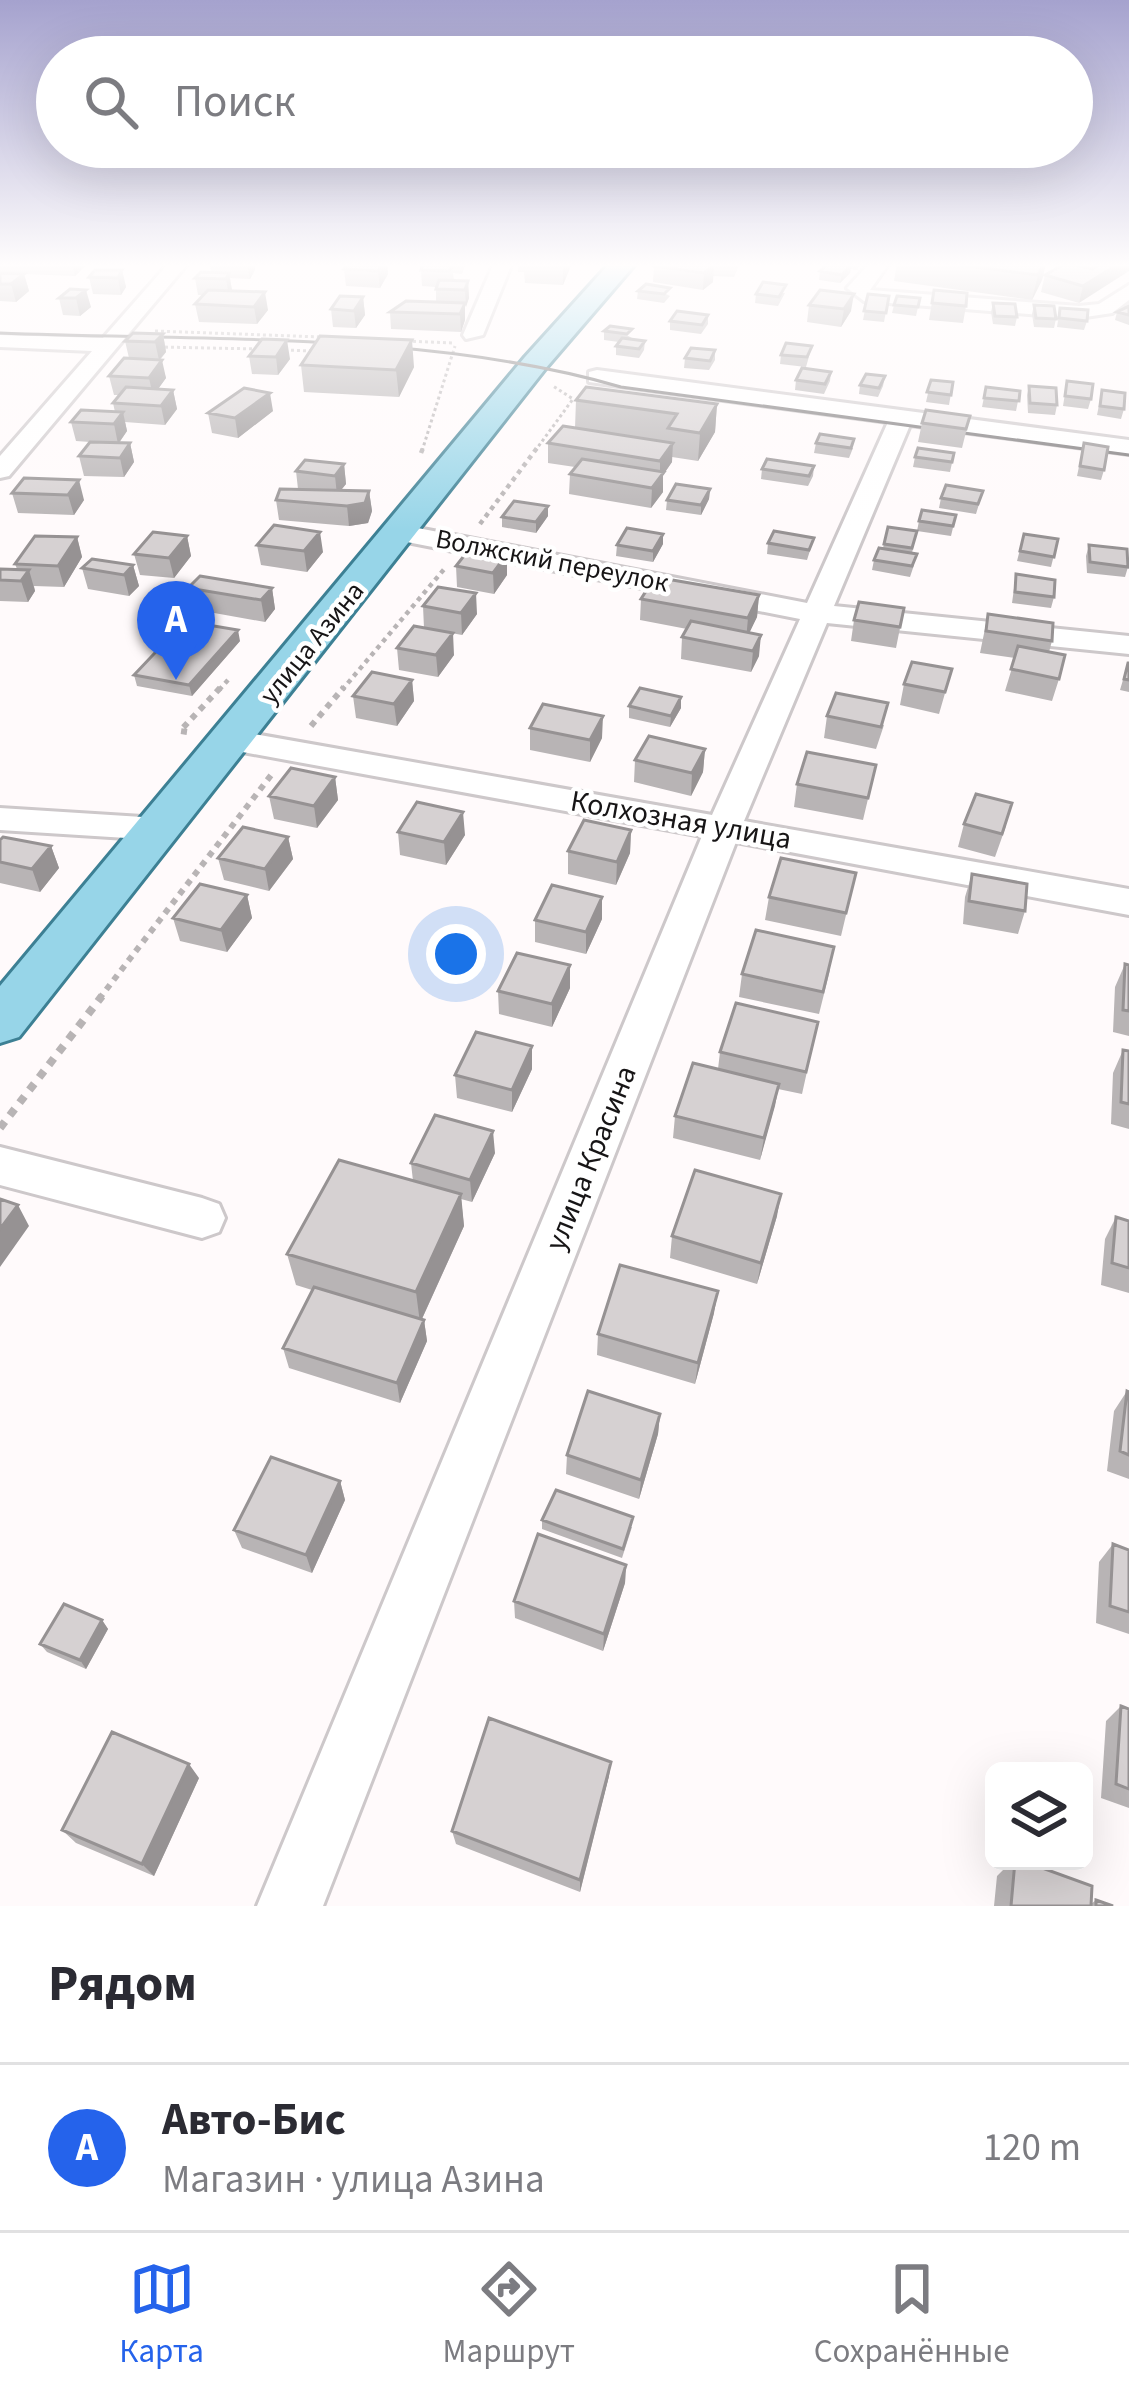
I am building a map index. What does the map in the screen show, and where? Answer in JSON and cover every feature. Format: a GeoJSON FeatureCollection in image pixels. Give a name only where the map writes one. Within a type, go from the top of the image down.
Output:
{"type":"FeatureCollection","features":[{"type":"Feature","properties":{"kind":"main road","name":"улица Азина"},"geometry":{"type":"LineString","coordinates":[[0,1023],[545,352]]}},
{"type":"Feature","properties":{"kind":"street"},"geometry":{"type":"LineString","coordinates":[[0,471],[100,352]]}},
{"type":"Feature","properties":{"kind":"street"},"geometry":{"type":"LineString","coordinates":[[597,377],[1129,447]]}},
{"type":"Feature","properties":{"kind":"street","name":"улица Красина"},"geometry":{"type":"LineString","coordinates":[[290,1906],[724,827],[813,613],[903,415]]}},
{"type":"Feature","properties":{"kind":"street","name":"Волжский переулок"},"geometry":{"type":"LineString","coordinates":[[402,533],[813,613],[1129,645]]}},
{"type":"Feature","properties":{"kind":"street","name":"Колхозная улица"},"geometry":{"type":"LineString","coordinates":[[232,740],[1129,902]]}},
{"type":"Feature","properties":{"kind":"street"},"geometry":{"type":"LineString","coordinates":[[0,819],[158,829]]}},
{"type":"Feature","properties":{"kind":"street"},"geometry":{"type":"LineString","coordinates":[[0,1166],[202,1218]]}},
{"type":"Feature","properties":{"kind":"building"},"geometry":{"type":"Polygon","coordinates":[[[252,352],[279,352],[276,357],[249,356],[252,352]]]}},
{"type":"Feature","properties":{"kind":"building"},"geometry":{"type":"Polygon","coordinates":[[[310,352],[406,352],[396,370],[301,365],[310,352]]]}},
{"type":"Feature","properties":{"kind":"building"},"geometry":{"type":"Polygon","coordinates":[[[689,352],[714,352],[710,361],[685,358],[689,352]]]}},
{"type":"Feature","properties":{"kind":"building"},"geometry":{"type":"Polygon","coordinates":[[[782,352],[809,352],[807,357],[782,352]]]}},
{"type":"Feature","properties":{"kind":"building"},"geometry":{"type":"Polygon","coordinates":[[[124,358],[162,360],[149,378],[109,376],[124,358]]]}},
{"type":"Feature","properties":{"kind":"building"},"geometry":{"type":"Polygon","coordinates":[[[802,368],[831,372],[825,384],[796,380],[802,368]]]}},
{"type":"Feature","properties":{"kind":"building"},"geometry":{"type":"Polygon","coordinates":[[[866,374],[885,376],[879,388],[860,385],[866,374]]]}},
{"type":"Feature","properties":{"kind":"building"},"geometry":{"type":"Polygon","coordinates":[[[931,380],[953,382],[951,395],[927,392],[931,380]]]}},
{"type":"Feature","properties":{"kind":"building"},"geometry":{"type":"Polygon","coordinates":[[[1067,381],[1093,384],[1091,399],[1065,396],[1067,381]]]}},
{"type":"Feature","properties":{"kind":"building"},"geometry":{"type":"Polygon","coordinates":[[[1029,386],[1056,388],[1057,405],[1030,403],[1029,386]]]}},
{"type":"Feature","properties":{"kind":"building"},"geometry":{"type":"Polygon","coordinates":[[[126,387],[173,390],[161,406],[113,403],[126,387]]]}},
{"type":"Feature","properties":{"kind":"building"},"geometry":{"type":"Polygon","coordinates":[[[586,387],[717,404],[700,433],[668,428],[677,414],[576,400],[586,387]]]}},
{"type":"Feature","properties":{"kind":"building"},"geometry":{"type":"Polygon","coordinates":[[[986,387],[1020,391],[1019,401],[984,398],[986,387]]]}},
{"type":"Feature","properties":{"kind":"building"},"geometry":{"type":"Polygon","coordinates":[[[244,388],[270,393],[235,418],[208,413],[244,388]]]}},
{"type":"Feature","properties":{"kind":"building"},"geometry":{"type":"Polygon","coordinates":[[[1102,390],[1125,393],[1124,409],[1100,406],[1102,390]]]}},
{"type":"Feature","properties":{"kind":"building"},"geometry":{"type":"Polygon","coordinates":[[[81,410],[123,412],[114,424],[71,422],[81,410]]]}},
{"type":"Feature","properties":{"kind":"building"},"geometry":{"type":"Polygon","coordinates":[[[926,410],[970,416],[966,429],[922,423],[926,410]]]}},
{"type":"Feature","properties":{"kind":"building"},"geometry":{"type":"Polygon","coordinates":[[[563,426],[673,443],[660,461],[548,443],[563,426]]]}},
{"type":"Feature","properties":{"kind":"building"},"geometry":{"type":"Polygon","coordinates":[[[820,434],[854,439],[851,448],[816,443],[820,434]]]}},
{"type":"Feature","properties":{"kind":"building"},"geometry":{"type":"Polygon","coordinates":[[[90,442],[130,443],[120,458],[79,456],[90,442]]]}},
{"type":"Feature","properties":{"kind":"building"},"geometry":{"type":"Polygon","coordinates":[[[1084,443],[1108,447],[1104,470],[1080,466],[1084,443]]]}},
{"type":"Feature","properties":{"kind":"building"},"geometry":{"type":"Polygon","coordinates":[[[918,448],[954,453],[952,462],[915,457],[918,448]]]}},
{"type":"Feature","properties":{"kind":"building"},"geometry":{"type":"Polygon","coordinates":[[[582,459],[664,472],[652,488],[570,474],[582,459]]]}},
{"type":"Feature","properties":{"kind":"building"},"geometry":{"type":"Polygon","coordinates":[[[767,459],[814,466],[809,476],[762,469],[767,459]]]}},
{"type":"Feature","properties":{"kind":"building"},"geometry":{"type":"Polygon","coordinates":[[[305,460],[344,464],[335,476],[296,471],[305,460]]]}},
{"type":"Feature","properties":{"kind":"building"},"geometry":{"type":"Polygon","coordinates":[[[24,478],[79,480],[68,495],[12,493],[24,478]]]}},
{"type":"Feature","properties":{"kind":"building"},"geometry":{"type":"Polygon","coordinates":[[[676,484],[710,489],[701,505],[667,500],[676,484]]]}},
{"type":"Feature","properties":{"kind":"building"},"geometry":{"type":"Polygon","coordinates":[[[946,485],[983,491],[978,504],[941,498],[946,485]]]}},
{"type":"Feature","properties":{"kind":"building"},"geometry":{"type":"Polygon","coordinates":[[[280,489],[369,491],[365,503],[347,506],[276,500],[280,489]]]}},
{"type":"Feature","properties":{"kind":"building"},"geometry":{"type":"Polygon","coordinates":[[[514,501],[548,506],[536,522],[502,517],[514,501]]]}},
{"type":"Feature","properties":{"kind":"building"},"geometry":{"type":"Polygon","coordinates":[[[922,510],[956,515],[953,526],[919,521],[922,510]]]}},
{"type":"Feature","properties":{"kind":"building"},"geometry":{"type":"Polygon","coordinates":[[[274,525],[320,532],[304,551],[257,545],[274,525]]]}},
{"type":"Feature","properties":{"kind":"building"},"geometry":{"type":"Polygon","coordinates":[[[888,527],[917,531],[912,548],[884,544],[888,527]]]}},
{"type":"Feature","properties":{"kind":"building"},"geometry":{"type":"Polygon","coordinates":[[[627,528],[663,534],[653,551],[617,545],[627,528]]]}},
{"type":"Feature","properties":{"kind":"building"},"geometry":{"type":"Polygon","coordinates":[[[774,531],[814,538],[809,550],[768,543],[774,531]]]}},
{"type":"Feature","properties":{"kind":"building"},"geometry":{"type":"Polygon","coordinates":[[[153,532],[187,536],[169,558],[134,554],[153,532]]]}},
{"type":"Feature","properties":{"kind":"building"},"geometry":{"type":"Polygon","coordinates":[[[1024,534],[1058,539],[1054,557],[1020,551],[1024,534]]]}},
{"type":"Feature","properties":{"kind":"building"},"geometry":{"type":"Polygon","coordinates":[[[35,536],[77,537],[58,566],[15,564],[35,536]]]}},
{"type":"Feature","properties":{"kind":"building"},"geometry":{"type":"Polygon","coordinates":[[[1089,545],[1127,549],[1128,567],[1090,562],[1089,545]]]}},
{"type":"Feature","properties":{"kind":"building"},"geometry":{"type":"Polygon","coordinates":[[[470,548],[507,554],[493,573],[456,566],[470,548]]]}},
{"type":"Feature","properties":{"kind":"building"},"geometry":{"type":"Polygon","coordinates":[[[879,548],[917,554],[912,566],[874,560],[879,548]]]}},
{"type":"Feature","properties":{"kind":"building"},"geometry":{"type":"Polygon","coordinates":[[[92,559],[133,565],[124,575],[82,568],[92,559]]]}},
{"type":"Feature","properties":{"kind":"building"},"geometry":{"type":"Polygon","coordinates":[[[0,569],[29,570],[21,581],[0,580],[0,569]]]}},
{"type":"Feature","properties":{"kind":"building"},"geometry":{"type":"Polygon","coordinates":[[[1016,574],[1055,580],[1054,597],[1015,592],[1016,574]]]}},
{"type":"Feature","properties":{"kind":"building"},"geometry":{"type":"Polygon","coordinates":[[[200,576],[272,588],[261,600],[188,588],[200,576]]]}},
{"type":"Feature","properties":{"kind":"building"},"geometry":{"type":"Polygon","coordinates":[[[655,577],[759,595],[748,618],[641,599],[655,577]]]}},
{"type":"Feature","properties":{"kind":"building"},"geometry":{"type":"Polygon","coordinates":[[[438,587],[476,593],[461,613],[423,606],[438,587]]]}},
{"type":"Feature","properties":{"kind":"building"},"geometry":{"type":"Polygon","coordinates":[[[859,602],[904,608],[900,627],[854,620],[859,602]]]}},
{"type":"Feature","properties":{"kind":"building"},"geometry":{"type":"Polygon","coordinates":[[[988,614],[1053,623],[1052,641],[986,631],[988,614]]]}},
{"type":"Feature","properties":{"kind":"building"},"geometry":{"type":"Polygon","coordinates":[[[178,620],[238,630],[189,685],[134,675],[170,637],[164,635],[178,620]]]}},
{"type":"Feature","properties":{"kind":"building"},"geometry":{"type":"Polygon","coordinates":[[[691,621],[761,635],[753,651],[682,637],[691,621]]]}},
{"type":"Feature","properties":{"kind":"building"},"geometry":{"type":"Polygon","coordinates":[[[414,626],[453,633],[436,655],[397,648],[414,626]]]}},
{"type":"Feature","properties":{"kind":"building"},"geometry":{"type":"Polygon","coordinates":[[[1018,646],[1065,655],[1059,679],[1011,669],[1018,646]]]}},
{"type":"Feature","properties":{"kind":"building"},"geometry":{"type":"Polygon","coordinates":[[[912,662],[952,669],[945,692],[904,684],[912,662]]]}},
{"type":"Feature","properties":{"kind":"building"},"geometry":{"type":"Polygon","coordinates":[[[372,672],[412,680],[394,704],[353,696],[372,672]]]}},
{"type":"Feature","properties":{"kind":"building"},"geometry":{"type":"Polygon","coordinates":[[[640,688],[681,697],[671,716],[629,706],[640,688]]]}},
{"type":"Feature","properties":{"kind":"building"},"geometry":{"type":"Polygon","coordinates":[[[836,693],[888,703],[881,727],[827,716],[836,693]]]}},
{"type":"Feature","properties":{"kind":"building"},"geometry":{"type":"Polygon","coordinates":[[[543,704],[603,716],[590,740],[530,728],[543,704]]]}},
{"type":"Feature","properties":{"kind":"building"},"geometry":{"type":"Polygon","coordinates":[[[649,736],[705,749],[692,773],[635,760],[649,736]]]}},
{"type":"Feature","properties":{"kind":"building"},"geometry":{"type":"Polygon","coordinates":[[[807,752],[876,765],[868,798],[797,784],[807,752]]]}},
{"type":"Feature","properties":{"kind":"building"},"geometry":{"type":"Polygon","coordinates":[[[291,768],[335,777],[314,806],[269,796],[291,768]]]}},
{"type":"Feature","properties":{"kind":"building"},"geometry":{"type":"Polygon","coordinates":[[[976,794],[1012,803],[1002,834],[964,824],[976,794]]]}},
{"type":"Feature","properties":{"kind":"building"},"geometry":{"type":"Polygon","coordinates":[[[417,802],[463,812],[444,842],[398,832],[417,802]]]}},
{"type":"Feature","properties":{"kind":"building"},"geometry":{"type":"Polygon","coordinates":[[[584,820],[631,830],[617,862],[568,851],[584,820]]]}},
{"type":"Feature","properties":{"kind":"building"},"geometry":{"type":"Polygon","coordinates":[[[243,827],[288,837],[265,869],[218,858],[243,827]]]}},
{"type":"Feature","properties":{"kind":"building"},"geometry":{"type":"Polygon","coordinates":[[[3,837],[51,846],[32,869],[0,862],[3,837]]]}},
{"type":"Feature","properties":{"kind":"building"},"geometry":{"type":"Polygon","coordinates":[[[781,858],[856,873],[846,913],[769,897],[781,858]]]}},
{"type":"Feature","properties":{"kind":"building"},"geometry":{"type":"Polygon","coordinates":[[[972,874],[1027,884],[1025,911],[969,901],[972,874]]]}},
{"type":"Feature","properties":{"kind":"building"},"geometry":{"type":"Polygon","coordinates":[[[200,884],[247,895],[221,930],[173,918],[200,884]]]}},
{"type":"Feature","properties":{"kind":"building"},"geometry":{"type":"Polygon","coordinates":[[[552,885],[602,897],[586,932],[535,920],[552,885]]]}},
{"type":"Feature","properties":{"kind":"building"},"geometry":{"type":"Polygon","coordinates":[[[756,930],[834,947],[823,992],[742,974],[756,930]]]}},
{"type":"Feature","properties":{"kind":"building"},"geometry":{"type":"Polygon","coordinates":[[[517,953],[570,965],[552,1004],[498,991],[517,953]]]}},
{"type":"Feature","properties":{"kind":"building"},"geometry":{"type":"Polygon","coordinates":[[[1125,964],[1129,965],[1129,1011],[1123,1010],[1125,964]]]}},
{"type":"Feature","properties":{"kind":"building"},"geometry":{"type":"Polygon","coordinates":[[[736,1003],[818,1022],[806,1072],[720,1052],[736,1003]]]}},
{"type":"Feature","properties":{"kind":"building"},"geometry":{"type":"Polygon","coordinates":[[[476,1032],[532,1046],[512,1090],[455,1075],[476,1032]]]}},
{"type":"Feature","properties":{"kind":"building"},"geometry":{"type":"Polygon","coordinates":[[[1123,1050],[1129,1051],[1129,1104],[1121,1102],[1123,1050]]]}},
{"type":"Feature","properties":{"kind":"building"},"geometry":{"type":"Polygon","coordinates":[[[693,1063],[779,1084],[764,1138],[675,1116],[693,1063]]]}},
{"type":"Feature","properties":{"kind":"building"},"geometry":{"type":"Polygon","coordinates":[[[435,1115],[493,1131],[470,1180],[411,1163],[435,1115]]]}},
{"type":"Feature","properties":{"kind":"building"},"geometry":{"type":"Polygon","coordinates":[[[339,1160],[461,1194],[416,1292],[287,1254],[339,1160]]]}},
{"type":"Feature","properties":{"kind":"building"},"geometry":{"type":"Polygon","coordinates":[[[695,1170],[781,1194],[761,1263],[672,1236],[695,1170]]]}},
{"type":"Feature","properties":{"kind":"building"},"geometry":{"type":"Polygon","coordinates":[[[0,1199],[18,1205],[0,1229],[0,1199]]]}},
{"type":"Feature","properties":{"kind":"building"},"geometry":{"type":"Polygon","coordinates":[[[1116,1217],[1129,1221],[1129,1268],[1112,1263],[1116,1217]]]}},
{"type":"Feature","properties":{"kind":"building"},"geometry":{"type":"Polygon","coordinates":[[[620,1265],[718,1291],[698,1363],[598,1334],[620,1265]]]}},
{"type":"Feature","properties":{"kind":"building"},"geometry":{"type":"Polygon","coordinates":[[[314,1287],[424,1320],[397,1383],[283,1348],[314,1287]]]}},
{"type":"Feature","properties":{"kind":"building"},"geometry":{"type":"Polygon","coordinates":[[[588,1391],[660,1414],[641,1480],[567,1455],[588,1391]]]}},
{"type":"Feature","properties":{"kind":"building"},"geometry":{"type":"Polygon","coordinates":[[[1129,1392],[1129,1455],[1120,1451],[1129,1392]]]}},
{"type":"Feature","properties":{"kind":"building"},"geometry":{"type":"Polygon","coordinates":[[[271,1457],[340,1481],[306,1555],[234,1530],[271,1457]]]}},
{"type":"Feature","properties":{"kind":"building"},"geometry":{"type":"Polygon","coordinates":[[[556,1490],[633,1517],[623,1549],[542,1520],[556,1490]]]}},
{"type":"Feature","properties":{"kind":"building"},"geometry":{"type":"Polygon","coordinates":[[[538,1534],[626,1565],[604,1634],[514,1601],[538,1534]]]}},
{"type":"Feature","properties":{"kind":"building"},"geometry":{"type":"Polygon","coordinates":[[[1113,1544],[1129,1550],[1129,1612],[1110,1606],[1113,1544]]]}},
{"type":"Feature","properties":{"kind":"building"},"geometry":{"type":"Polygon","coordinates":[[[64,1604],[102,1620],[80,1660],[40,1644],[64,1604]]]}},
{"type":"Feature","properties":{"kind":"building"},"geometry":{"type":"Polygon","coordinates":[[[1121,1706],[1129,1709],[1129,1789],[1116,1784],[1121,1706]]]}},
{"type":"Feature","properties":{"kind":"building"},"geometry":{"type":"Polygon","coordinates":[[[489,1718],[611,1762],[580,1880],[452,1831],[489,1718]]]}},
{"type":"Feature","properties":{"kind":"building"},"geometry":{"type":"Polygon","coordinates":[[[112,1732],[189,1764],[142,1864],[62,1830],[112,1732]]]}},
{"type":"Feature","properties":{"kind":"building"},"geometry":{"type":"Polygon","coordinates":[[[1014,1870],[1048,1870],[1092,1886],[1091,1906],[1011,1906],[1014,1870]]]}},
{"type":"Feature","properties":{"kind":"tram line"},"geometry":{"type":"LineString","coordinates":[[436,352],[548,369],[621,387],[1129,455]]}},
{"type":"Feature","properties":{"kind":"place","name":"Авто-Бис"},"geometry":{"type":"Point","coordinates":[176,680]}}]}
